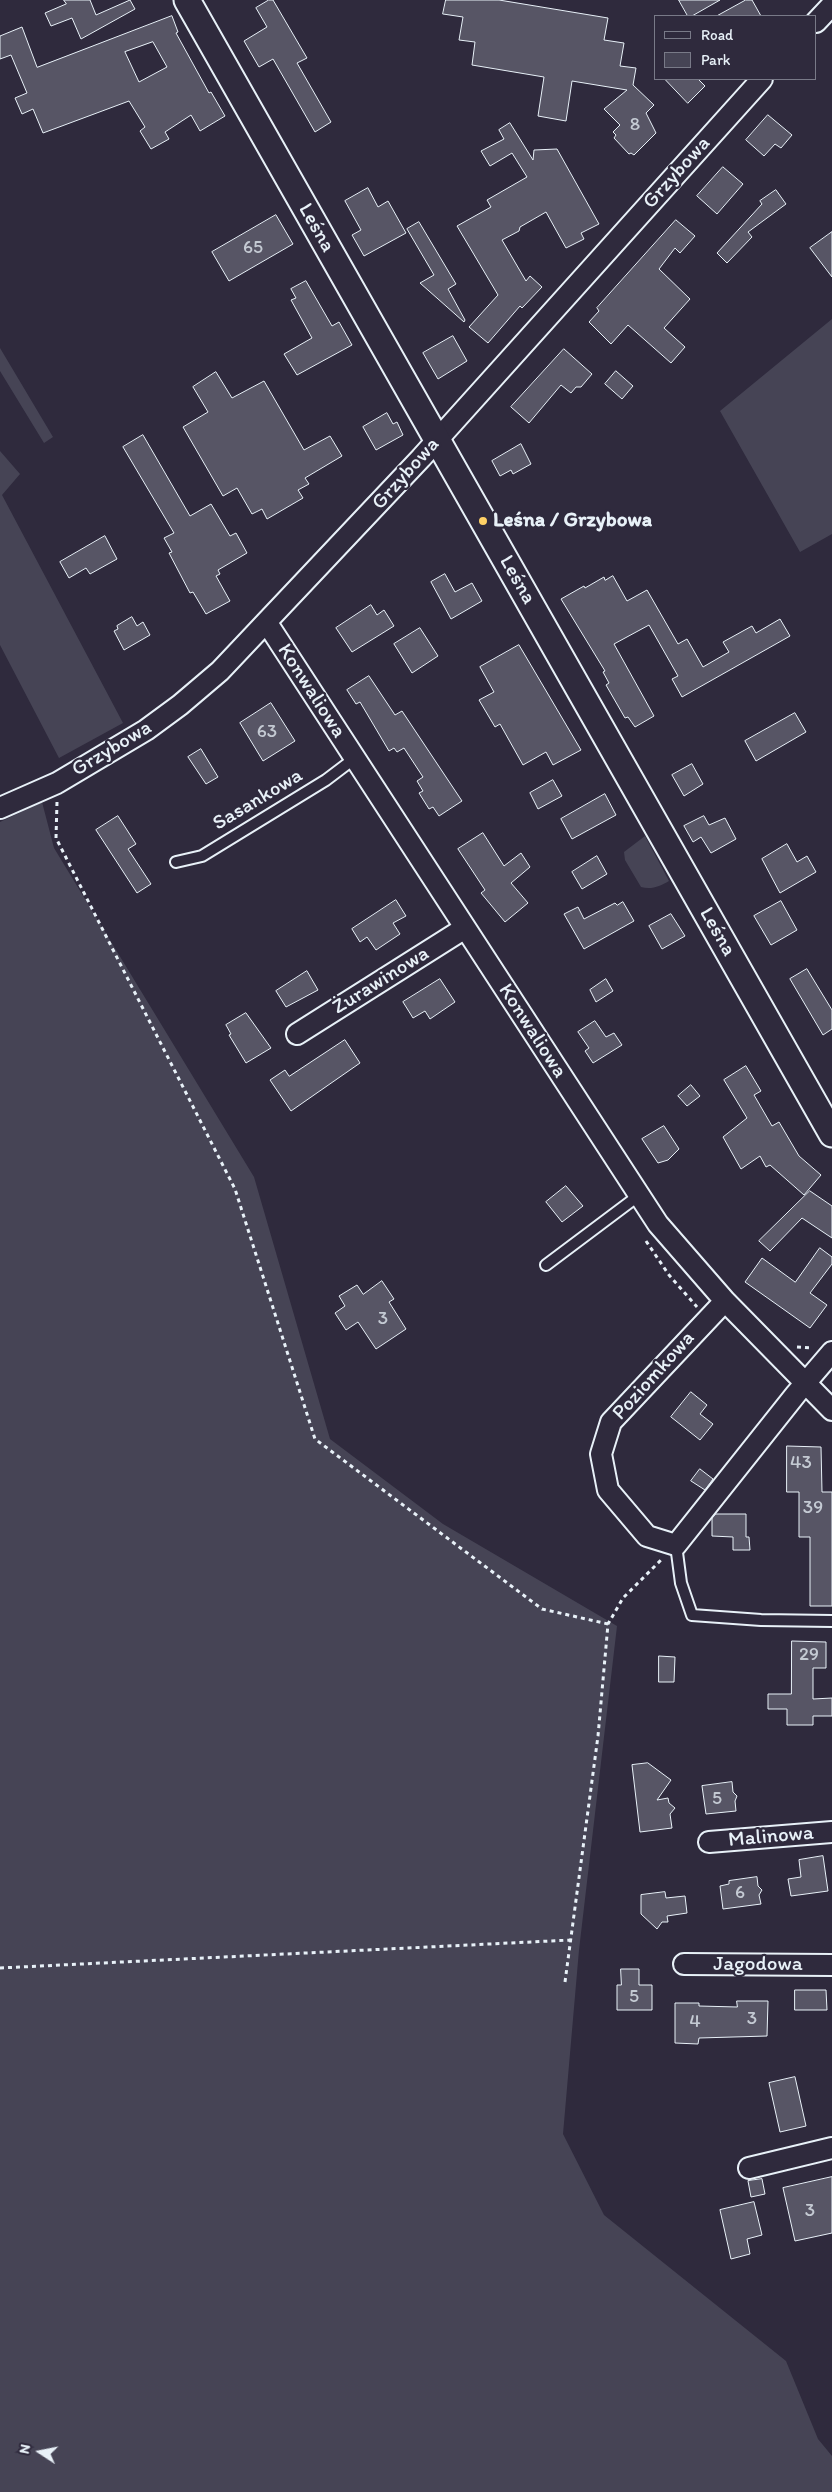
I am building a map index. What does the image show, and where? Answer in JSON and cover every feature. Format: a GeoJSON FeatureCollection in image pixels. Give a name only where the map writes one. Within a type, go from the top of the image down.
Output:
{"type":"FeatureCollection","features":[{"type":"Feature","properties":{"kind":"street","name":"Leśna"},"geometry":{"type":"LineString","coordinates":[[187,0],[832,1134]]}},
{"type":"Feature","properties":{"kind":"street"},"geometry":{"type":"LineString","coordinates":[[817,21],[832,5]]}},
{"type":"Feature","properties":{"kind":"street","name":"Grzybowa"},"geometry":{"type":"LineString","coordinates":[[0,808],[57,782],[146,730],[180,705],[220,671],[437,440],[761,80]]}},
{"type":"Feature","properties":{"kind":"street","name":"Konwaliowa"},"geometry":{"type":"LineString","coordinates":[[267,623],[638,1196],[683,1255],[725,1301],[832,1410]]}},
{"type":"Feature","properties":{"kind":"street","name":"Żurawinowa"},"geometry":{"type":"LineString","coordinates":[[297,1034],[465,928]]}},
{"type":"Feature","properties":{"kind":"street","name":"Poziomkowa"},"geometry":{"type":"LineString","coordinates":[[676,1545],[647,1536],[608,1490],[601,1454],[611,1422],[725,1301]]}},
{"type":"Feature","properties":{"kind":"street"},"geometry":{"type":"LineString","coordinates":[[676,1545],[805,1382],[824,1350]]}},
{"type":"Feature","properties":{"kind":"street","name":"Malinowa"},"geometry":{"type":"LineString","coordinates":[[709,1842],[832,1832]]}},
{"type":"Feature","properties":{"kind":"street","name":"Jagodowa"},"geometry":{"type":"LineString","coordinates":[[684,1964],[832,1965]]}},
{"type":"Feature","properties":{"kind":"street"},"geometry":{"type":"LineString","coordinates":[[749,2168],[832,2148]]}},
{"type":"Feature","properties":{"kind":"lane","name":"Sasankowa"},"geometry":{"type":"LineString","coordinates":[[176,862],[202,856],[326,780],[355,758]]}},
{"type":"Feature","properties":{"kind":"lane"},"geometry":{"type":"LineString","coordinates":[[546,1265],[638,1196]]}},
{"type":"Feature","properties":{"kind":"lane"},"geometry":{"type":"LineString","coordinates":[[676,1545],[681,1583],[692,1615],[761,1620],[832,1622]]}},
{"type":"Feature","properties":{"kind":"path"},"geometry":{"type":"LineString","coordinates":[[57,782],[56,838],[235,1189],[315,1439],[542,1609],[608,1624]]}},
{"type":"Feature","properties":{"kind":"path"},"geometry":{"type":"LineString","coordinates":[[793,1347],[824,1350]]}},
{"type":"Feature","properties":{"kind":"path"},"geometry":{"type":"LineString","coordinates":[[566,1982],[598,1736],[608,1624],[623,1598],[676,1545]]}},
{"type":"Feature","properties":{"kind":"path"},"geometry":{"type":"LineString","coordinates":[[0,1968],[571,1940]]}},
{"type":"Feature","properties":{"kind":"green space"},"geometry":{"type":"Polygon","coordinates":[[[832,319],[832,534],[800,552],[720,411],[832,319]]]}},
{"type":"Feature","properties":{"kind":"green space"},"geometry":{"type":"Polygon","coordinates":[[[0,348],[53,437],[44,443],[0,371],[0,348]]]}},
{"type":"Feature","properties":{"kind":"green space"},"geometry":{"type":"Polygon","coordinates":[[[0,451],[20,474],[2,495],[123,723],[59,758],[0,645],[0,451]]]}},
{"type":"Feature","properties":{"kind":"green space"},"geometry":{"type":"Polygon","coordinates":[[[42,802],[54,848],[254,1177],[330,1439],[443,1524],[617,1626],[579,1950],[563,2134],[604,2215],[786,2361],[818,2439],[832,2456],[832,2492],[0,2492],[0,822],[42,802]]]}},
{"type":"Feature","properties":{"kind":"green space"},"geometry":{"type":"Polygon","coordinates":[[[645,836],[669,881],[652,888],[641,887],[625,860],[624,852],[645,836]]]}},
{"type":"Feature","properties":{"kind":"building"},"geometry":{"type":"Polygon","coordinates":[[[64,0],[90,0],[96,15],[130,0],[135,9],[81,39],[72,18],[51,26],[45,13],[66,4],[64,0]]]}},
{"type":"Feature","properties":{"kind":"building"},"geometry":{"type":"Polygon","coordinates":[[[269,0],[273,0],[307,58],[297,63],[331,122],[315,132],[273,59],[259,67],[244,41],[267,27],[256,8],[269,0]]]}},
{"type":"Feature","properties":{"kind":"building"},"geometry":{"type":"Polygon","coordinates":[[[446,0],[499,0],[608,18],[604,40],[624,43],[620,66],[636,68],[633,85],[654,105],[646,113],[656,133],[634,155],[629,154],[614,138],[616,135],[613,132],[620,125],[604,109],[627,90],[572,81],[566,121],[538,116],[544,77],[472,65],[475,42],[459,40],[463,17],[443,14],[446,0]]]}},
{"type":"Feature","properties":{"kind":"building"},"geometry":{"type":"Polygon","coordinates":[[[679,0],[720,0],[694,15],[687,15],[679,0]]]}},
{"type":"Feature","properties":{"kind":"building"},"geometry":{"type":"Polygon","coordinates":[[[746,0],[752,0],[760,15],[719,15],[746,0]]]}},
{"type":"Feature","properties":{"kind":"building"},"geometry":{"type":"Polygon","coordinates":[[[172,16],[178,32],[176,33],[209,93],[211,92],[225,116],[200,131],[191,115],[165,132],[169,139],[151,149],[140,131],[145,127],[129,101],[43,133],[33,109],[22,114],[15,98],[27,93],[11,55],[0,59],[0,36],[22,27],[37,67],[172,16]],[[153,42],[125,52],[139,82],[167,67],[153,42]]]}},
{"type":"Feature","properties":{"kind":"building"},"geometry":{"type":"Polygon","coordinates":[[[666,80],[699,80],[705,86],[688,103],[666,80]]]}},
{"type":"Feature","properties":{"kind":"building"},"geometry":{"type":"Polygon","coordinates":[[[768,115],[792,135],[781,148],[775,144],[764,156],[746,140],[768,115]]]}},
{"type":"Feature","properties":{"kind":"building"},"geometry":{"type":"Polygon","coordinates":[[[510,123],[533,160],[534,150],[557,149],[599,224],[581,233],[584,239],[566,248],[546,212],[520,227],[519,231],[502,240],[526,281],[530,276],[542,287],[522,308],[520,306],[488,343],[469,327],[498,295],[457,226],[491,207],[487,200],[527,177],[512,153],[490,166],[481,151],[504,139],[499,130],[510,123]]]}},
{"type":"Feature","properties":{"kind":"building"},"geometry":{"type":"Polygon","coordinates":[[[723,167],[743,184],[717,214],[697,196],[723,167]]]}},
{"type":"Feature","properties":{"kind":"building"},"geometry":{"type":"Polygon","coordinates":[[[368,188],[378,207],[388,201],[406,233],[364,256],[352,235],[361,230],[345,201],[368,188]]]}},
{"type":"Feature","properties":{"kind":"building"},"geometry":{"type":"Polygon","coordinates":[[[776,190],[786,204],[748,232],[752,237],[727,263],[717,253],[762,204],[760,201],[776,190]]]}},
{"type":"Feature","properties":{"kind":"building"},"geometry":{"type":"Polygon","coordinates":[[[276,215],[293,244],[229,281],[212,252],[276,215]]]}},
{"type":"Feature","properties":{"kind":"building"},"geometry":{"type":"Polygon","coordinates":[[[676,220],[695,236],[680,253],[675,248],[659,269],[690,299],[664,328],[685,347],[671,363],[628,325],[611,344],[589,322],[599,311],[597,308],[676,220]]]}},
{"type":"Feature","properties":{"kind":"building"},"geometry":{"type":"Polygon","coordinates":[[[419,222],[456,284],[448,289],[465,320],[464,322],[420,283],[434,275],[407,229],[419,222]]]}},
{"type":"Feature","properties":{"kind":"building"},"geometry":{"type":"Polygon","coordinates":[[[832,232],[832,277],[810,248],[832,232]]]}},
{"type":"Feature","properties":{"kind":"building"},"geometry":{"type":"Polygon","coordinates":[[[306,281],[332,326],[339,322],[352,345],[297,375],[284,354],[312,338],[291,300],[296,298],[291,289],[306,281]]]}},
{"type":"Feature","properties":{"kind":"building"},"geometry":{"type":"Polygon","coordinates":[[[453,336],[467,361],[438,379],[423,353],[453,336]]]}},
{"type":"Feature","properties":{"kind":"building"},"geometry":{"type":"Polygon","coordinates":[[[564,349],[592,374],[581,387],[576,387],[571,393],[561,385],[529,423],[511,407],[564,349]]]}},
{"type":"Feature","properties":{"kind":"building"},"geometry":{"type":"Polygon","coordinates":[[[616,371],[633,386],[622,399],[605,384],[616,371]]]}},
{"type":"Feature","properties":{"kind":"building"},"geometry":{"type":"Polygon","coordinates":[[[216,372],[232,398],[264,381],[304,450],[330,436],[342,456],[305,478],[309,484],[298,490],[303,498],[267,519],[262,509],[252,514],[237,488],[223,496],[183,427],[208,412],[193,387],[216,372]]]}},
{"type":"Feature","properties":{"kind":"building"},"geometry":{"type":"Polygon","coordinates":[[[387,413],[393,424],[397,422],[403,435],[376,450],[363,427],[387,413]]]}},
{"type":"Feature","properties":{"kind":"building"},"geometry":{"type":"Polygon","coordinates":[[[143,435],[190,516],[211,504],[230,536],[236,533],[247,553],[218,570],[220,574],[216,576],[230,601],[206,614],[193,592],[190,593],[169,553],[172,552],[164,538],[174,533],[123,447],[143,435]]]}},
{"type":"Feature","properties":{"kind":"building"},"geometry":{"type":"Polygon","coordinates":[[[521,444],[531,464],[513,474],[511,470],[500,476],[492,461],[521,444]]]}},
{"type":"Feature","properties":{"kind":"building"},"geometry":{"type":"Polygon","coordinates":[[[105,536],[117,559],[90,574],[86,568],[69,578],[60,562],[105,536]]]}},
{"type":"Feature","properties":{"kind":"building"},"geometry":{"type":"Polygon","coordinates":[[[445,574],[455,592],[472,583],[482,601],[451,619],[431,582],[445,574]]]}},
{"type":"Feature","properties":{"kind":"building"},"geometry":{"type":"Polygon","coordinates":[[[613,576],[627,601],[647,590],[678,644],[687,639],[703,667],[729,652],[723,642],[752,626],[756,633],[780,619],[790,636],[682,697],[672,679],[678,676],[649,625],[614,644],[654,716],[635,727],[628,717],[625,718],[606,685],[609,683],[603,672],[605,671],[561,599],[604,577],[605,580],[613,576]]]}},
{"type":"Feature","properties":{"kind":"building"},"geometry":{"type":"Polygon","coordinates":[[[371,605],[377,615],[384,610],[394,626],[352,652],[336,628],[371,605]]]}},
{"type":"Feature","properties":{"kind":"building"},"geometry":{"type":"Polygon","coordinates":[[[132,617],[137,626],[143,622],[150,635],[124,650],[114,631],[118,629],[117,626],[132,617]]]}},
{"type":"Feature","properties":{"kind":"building"},"geometry":{"type":"Polygon","coordinates":[[[420,628],[438,656],[412,673],[394,644],[420,628]]]}},
{"type":"Feature","properties":{"kind":"building"},"geometry":{"type":"Polygon","coordinates":[[[519,645],[581,750],[553,765],[546,752],[523,765],[500,724],[495,727],[479,700],[494,692],[480,667],[519,645]]]}},
{"type":"Feature","properties":{"kind":"building"},"geometry":{"type":"Polygon","coordinates":[[[369,676],[395,715],[402,711],[462,801],[439,816],[433,807],[429,809],[419,793],[423,791],[417,781],[423,777],[404,748],[397,752],[394,748],[389,751],[360,702],[356,704],[347,690],[369,676]]]}},
{"type":"Feature","properties":{"kind":"building"},"geometry":{"type":"Polygon","coordinates":[[[271,703],[295,741],[263,761],[240,723],[271,703]]]}},
{"type":"Feature","properties":{"kind":"building"},"geometry":{"type":"Polygon","coordinates":[[[795,713],[806,732],[756,761],[745,741],[795,713]]]}},
{"type":"Feature","properties":{"kind":"building"},"geometry":{"type":"Polygon","coordinates":[[[201,749],[218,777],[206,784],[188,757],[201,749]]]}},
{"type":"Feature","properties":{"kind":"building"},"geometry":{"type":"Polygon","coordinates":[[[692,764],[703,784],[684,796],[672,775],[692,764]]]}},
{"type":"Feature","properties":{"kind":"building"},"geometry":{"type":"Polygon","coordinates":[[[553,780],[562,796],[538,809],[530,793],[553,780]]]}},
{"type":"Feature","properties":{"kind":"building"},"geometry":{"type":"Polygon","coordinates":[[[605,794],[616,815],[572,839],[561,819],[605,794]]]}},
{"type":"Feature","properties":{"kind":"building"},"geometry":{"type":"Polygon","coordinates":[[[118,816],[136,844],[128,849],[151,884],[137,893],[96,830],[118,816]]]}},
{"type":"Feature","properties":{"kind":"building"},"geometry":{"type":"Polygon","coordinates":[[[704,816],[709,825],[725,818],[736,839],[711,853],[701,837],[693,842],[684,826],[704,816]]]}},
{"type":"Feature","properties":{"kind":"building"},"geometry":{"type":"Polygon","coordinates":[[[483,833],[504,866],[521,853],[530,867],[511,883],[528,903],[505,922],[481,893],[485,890],[458,849],[483,833]]]}},
{"type":"Feature","properties":{"kind":"building"},"geometry":{"type":"Polygon","coordinates":[[[787,844],[797,862],[807,856],[816,872],[780,893],[762,859],[787,844]]]}},
{"type":"Feature","properties":{"kind":"building"},"geometry":{"type":"Polygon","coordinates":[[[597,856],[607,874],[582,889],[572,872],[597,856]]]}},
{"type":"Feature","properties":{"kind":"building"},"geometry":{"type":"Polygon","coordinates":[[[396,900],[406,916],[393,923],[400,934],[376,950],[367,937],[360,942],[352,929],[396,900]]]}},
{"type":"Feature","properties":{"kind":"building"},"geometry":{"type":"Polygon","coordinates":[[[781,901],[797,930],[771,945],[754,916],[781,901]]]}},
{"type":"Feature","properties":{"kind":"building"},"geometry":{"type":"Polygon","coordinates":[[[623,902],[634,921],[584,949],[564,914],[578,907],[584,919],[615,903],[617,905],[623,902]]]}},
{"type":"Feature","properties":{"kind":"building"},"geometry":{"type":"Polygon","coordinates":[[[671,914],[685,936],[662,949],[649,926],[671,914]]]}},
{"type":"Feature","properties":{"kind":"building"},"geometry":{"type":"Polygon","coordinates":[[[807,969],[832,1010],[832,1029],[823,1035],[790,979],[807,969]]]}},
{"type":"Feature","properties":{"kind":"building"},"geometry":{"type":"Polygon","coordinates":[[[307,971],[318,990],[286,1007],[276,991],[307,971]]]}},
{"type":"Feature","properties":{"kind":"building"},"geometry":{"type":"Polygon","coordinates":[[[440,979],[455,1002],[430,1019],[425,1011],[413,1018],[403,1002],[440,979]]]}},
{"type":"Feature","properties":{"kind":"building"},"geometry":{"type":"Polygon","coordinates":[[[606,979],[613,991],[596,1002],[590,990],[606,979]]]}},
{"type":"Feature","properties":{"kind":"building"},"geometry":{"type":"Polygon","coordinates":[[[246,1013],[271,1048],[246,1063],[229,1035],[231,1034],[226,1025],[246,1013]]]}},
{"type":"Feature","properties":{"kind":"building"},"geometry":{"type":"Polygon","coordinates":[[[595,1021],[606,1037],[614,1033],[622,1045],[593,1063],[585,1051],[589,1048],[578,1032],[595,1021]]]}},
{"type":"Feature","properties":{"kind":"building"},"geometry":{"type":"Polygon","coordinates":[[[345,1040],[360,1063],[291,1111],[270,1080],[285,1070],[289,1076],[345,1040]]]}},
{"type":"Feature","properties":{"kind":"building"},"geometry":{"type":"Polygon","coordinates":[[[746,1066],[761,1091],[754,1095],[772,1126],[779,1122],[799,1156],[821,1175],[804,1195],[770,1165],[766,1167],[760,1156],[741,1169],[723,1137],[747,1118],[724,1080],[746,1066]]]}},
{"type":"Feature","properties":{"kind":"building"},"geometry":{"type":"Polygon","coordinates":[[[691,1085],[700,1096],[687,1106],[678,1096],[691,1085]]]}},
{"type":"Feature","properties":{"kind":"building"},"geometry":{"type":"Polygon","coordinates":[[[664,1126],[679,1149],[668,1160],[658,1163],[642,1139],[664,1126]]]}},
{"type":"Feature","properties":{"kind":"building"},"geometry":{"type":"Polygon","coordinates":[[[566,1186],[583,1206],[562,1222],[546,1202],[566,1186]]]}},
{"type":"Feature","properties":{"kind":"building"},"geometry":{"type":"Polygon","coordinates":[[[810,1191],[832,1206],[832,1238],[802,1218],[770,1251],[759,1241],[810,1191]]]}},
{"type":"Feature","properties":{"kind":"building"},"geometry":{"type":"Polygon","coordinates":[[[820,1248],[832,1257],[832,1264],[810,1293],[827,1305],[810,1328],[745,1282],[762,1258],[795,1282],[820,1248]]]}},
{"type":"Feature","properties":{"kind":"building"},"geometry":{"type":"Polygon","coordinates":[[[382,1281],[394,1299],[389,1302],[406,1329],[376,1349],[358,1322],[346,1330],[335,1313],[345,1306],[339,1296],[357,1285],[363,1294],[382,1281]]]}},
{"type":"Feature","properties":{"kind":"building"},"geometry":{"type":"Polygon","coordinates":[[[691,1392],[707,1405],[700,1414],[713,1424],[700,1440],[671,1417],[691,1392]]]}},
{"type":"Feature","properties":{"kind":"building"},"geometry":{"type":"Polygon","coordinates":[[[787,1446],[821,1447],[822,1492],[832,1492],[832,1606],[810,1606],[810,1537],[799,1537],[799,1492],[787,1492],[787,1446]]]}},
{"type":"Feature","properties":{"kind":"building"},"geometry":{"type":"Polygon","coordinates":[[[700,1469],[713,1479],[705,1490],[691,1481],[700,1469]]]}},
{"type":"Feature","properties":{"kind":"building"},"geometry":{"type":"Polygon","coordinates":[[[716,1514],[746,1514],[746,1537],[749,1537],[750,1550],[733,1550],[733,1537],[712,1536],[712,1518],[716,1514]]]}},
{"type":"Feature","properties":{"kind":"building"},"geometry":{"type":"Polygon","coordinates":[[[792,1641],[826,1642],[826,1668],[813,1668],[813,1699],[832,1698],[832,1716],[813,1716],[813,1725],[787,1725],[787,1709],[768,1709],[768,1694],[791,1694],[792,1641]]]}},
{"type":"Feature","properties":{"kind":"building"},"geometry":{"type":"Polygon","coordinates":[[[659,1656],[675,1657],[674,1682],[659,1682],[659,1656]]]}},
{"type":"Feature","properties":{"kind":"building"},"geometry":{"type":"Polygon","coordinates":[[[648,1763],[671,1780],[657,1800],[668,1798],[669,1803],[675,1808],[670,1814],[672,1828],[640,1832],[632,1765],[648,1763]]]}},
{"type":"Feature","properties":{"kind":"building"},"geometry":{"type":"Polygon","coordinates":[[[732,1782],[733,1792],[737,1796],[735,1801],[736,1811],[706,1814],[702,1786],[732,1782]]]}},
{"type":"Feature","properties":{"kind":"building"},"geometry":{"type":"Polygon","coordinates":[[[823,1856],[828,1891],[791,1896],[788,1879],[801,1877],[799,1860],[823,1856]]]}},
{"type":"Feature","properties":{"kind":"building"},"geometry":{"type":"Polygon","coordinates":[[[757,1877],[758,1886],[762,1890],[759,1895],[761,1904],[723,1909],[720,1886],[729,1884],[729,1881],[757,1877]]]}},
{"type":"Feature","properties":{"kind":"building"},"geometry":{"type":"Polygon","coordinates":[[[665,1892],[666,1898],[685,1896],[687,1913],[667,1916],[668,1922],[662,1922],[657,1929],[641,1914],[641,1895],[665,1892]]]}},
{"type":"Feature","properties":{"kind":"building"},"geometry":{"type":"Polygon","coordinates":[[[621,1969],[639,1969],[639,1985],[652,1985],[652,2010],[617,2010],[617,1985],[621,1985],[621,1969]]]}},
{"type":"Feature","properties":{"kind":"building"},"geometry":{"type":"Polygon","coordinates":[[[795,1990],[826,1990],[827,2010],[795,2010],[795,1990]]]}},
{"type":"Feature","properties":{"kind":"building"},"geometry":{"type":"Polygon","coordinates":[[[737,2001],[768,2001],[767,2036],[699,2038],[698,2044],[675,2043],[675,2003],[699,2003],[699,2006],[737,2007],[737,2001]]]}},
{"type":"Feature","properties":{"kind":"building"},"geometry":{"type":"Polygon","coordinates":[[[795,2077],[806,2126],[780,2132],[769,2083],[795,2077]]]}},
{"type":"Feature","properties":{"kind":"building"},"geometry":{"type":"Polygon","coordinates":[[[832,2177],[832,2233],[795,2241],[783,2188],[832,2177]]]}},
{"type":"Feature","properties":{"kind":"building"},"geometry":{"type":"Polygon","coordinates":[[[762,2179],[765,2194],[751,2197],[748,2181],[762,2179]]]}},
{"type":"Feature","properties":{"kind":"building"},"geometry":{"type":"Polygon","coordinates":[[[754,2202],[762,2235],[747,2239],[750,2254],[731,2259],[720,2210],[754,2202]]]}},
{"type":"Feature","properties":{"kind":"place","name":"Leśna / Grzybowa"},"geometry":{"type":"Point","coordinates":[483,521]}}]}
